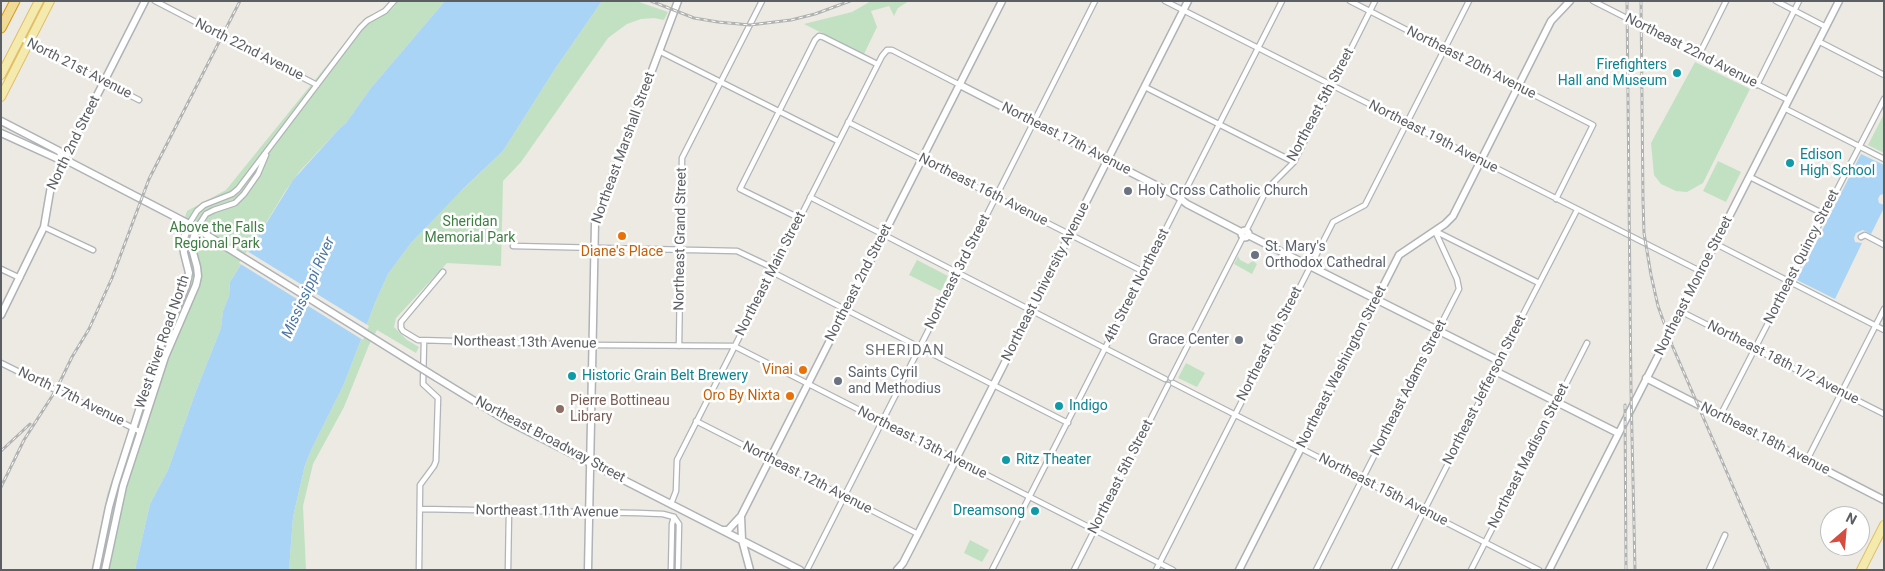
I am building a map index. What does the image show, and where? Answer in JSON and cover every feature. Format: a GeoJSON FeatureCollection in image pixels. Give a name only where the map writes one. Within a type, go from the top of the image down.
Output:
{"type":"FeatureCollection","features":[{"type":"Feature","properties":{"kind":"highway"},"geometry":{"type":"LineString","coordinates":[[1,28],[15,1]]}},
{"type":"Feature","properties":{"kind":"main road"},"geometry":{"type":"LineString","coordinates":[[1,75],[39,1]]}},
{"type":"Feature","properties":{"kind":"main road"},"geometry":{"type":"LineString","coordinates":[[1,97],[50,1]]}},
{"type":"Feature","properties":{"kind":"main road"},"geometry":{"type":"LineString","coordinates":[[1861,570],[1884,525]]}},
{"type":"Feature","properties":{"kind":"street","name":"North 2nd Street"},"geometry":{"type":"LineString","coordinates":[[1,316],[44,227],[50,190],[64,159],[145,1]]}},
{"type":"Feature","properties":{"kind":"street","name":"North 22nd Avenue"},"geometry":{"type":"LineString","coordinates":[[154,1],[317,85]]}},
{"type":"Feature","properties":{"kind":"street","name":"West River Road North"},"geometry":{"type":"LineString","coordinates":[[96,570],[109,507],[157,354],[186,286],[189,273],[183,241],[189,224],[197,211],[204,205],[232,194],[360,28],[371,18],[385,11],[394,1]]}},
{"type":"Feature","properties":{"kind":"street","name":"Northeast Marshall Street"},"geometry":{"type":"LineString","coordinates":[[588,570],[596,217],[678,1]]}},
{"type":"Feature","properties":{"kind":"street","name":"Northeast Grand Street"},"geometry":{"type":"LineString","coordinates":[[679,346],[682,158],[762,1]]}},
{"type":"Feature","properties":{"kind":"street","name":"Northeast 2nd Street"},"geometry":{"type":"LineString","coordinates":[[750,570],[742,540],[741,516],[1002,1]]}},
{"type":"Feature","properties":{"kind":"street","name":"Northeast 3rd Street"},"geometry":{"type":"LineString","coordinates":[[807,570],[1095,1]]}},
{"type":"Feature","properties":{"kind":"street","name":"Northeast 19th Avenue"},"geometry":{"type":"LineString","coordinates":[[1164,1],[1702,272]]}},
{"type":"Feature","properties":{"kind":"street","name":"Northeast University Avenue"},"geometry":{"type":"LineString","coordinates":[[897,570],[903,566],[1188,1]]}},
{"type":"Feature","properties":{"kind":"street","name":"4th Street Northeast"},"geometry":{"type":"LineString","coordinates":[[992,570],[1282,1]]}},
{"type":"Feature","properties":{"kind":"street","name":"Northeast 20th Avenue"},"geometry":{"type":"LineString","coordinates":[[1350,1],[1593,125],[1556,199]]}},
{"type":"Feature","properties":{"kind":"street","name":"Northeast 5th Street"},"geometry":{"type":"LineString","coordinates":[[1172,381],[1269,186],[1294,162],[1375,1]]}},
{"type":"Feature","properties":{"kind":"street","name":"Northeast 6th Street"},"geometry":{"type":"LineString","coordinates":[[1156,570],[1333,222],[1365,205],[1469,1]]}},
{"type":"Feature","properties":{"kind":"street","name":"Northeast Washington Street"},"geometry":{"type":"LineString","coordinates":[[1239,570],[1399,254],[1445,224],[1452,216],[1552,21],[1570,1]]}},
{"type":"Feature","properties":{"kind":"street","name":"Northeast 22nd Avenue"},"geometry":{"type":"LineString","coordinates":[[1593,1],[1788,100]]}},
{"type":"Feature","properties":{"kind":"street"},"geometry":{"type":"LineString","coordinates":[[1699,55],[1726,1]]}},
{"type":"Feature","properties":{"kind":"street"},"geometry":{"type":"LineString","coordinates":[[1776,1],[1826,27]]}},
{"type":"Feature","properties":{"kind":"street"},"geometry":{"type":"LineString","coordinates":[[1757,85],[1799,1]]}},
{"type":"Feature","properties":{"kind":"street","name":"Northeast Monroe Street"},"geometry":{"type":"LineString","coordinates":[[1549,570],[1839,1]]}},
{"type":"Feature","properties":{"kind":"street"},"geometry":{"type":"LineString","coordinates":[[799,218],[740,189],[819,36],[877,64]]}},
{"type":"Feature","properties":{"kind":"street","name":"North 21st Avenue"},"geometry":{"type":"LineString","coordinates":[[20,38],[139,100]]}},
{"type":"Feature","properties":{"kind":"street"},"geometry":{"type":"LineString","coordinates":[[1818,41],[1884,75]]}},
{"type":"Feature","properties":{"kind":"street","name":"Northeast 17th Avenue"},"geometry":{"type":"LineString","coordinates":[[887,50],[892,50],[1108,160],[1244,234],[1499,361]]}},
{"type":"Feature","properties":{"kind":"street","name":"Northeast Main Street"},"geometry":{"type":"LineString","coordinates":[[671,504],[676,491],[677,460],[877,64],[887,50]]}},
{"type":"Feature","properties":{"kind":"street"},"geometry":{"type":"LineString","coordinates":[[659,51],[838,141]]}},
{"type":"Feature","properties":{"kind":"street"},"geometry":{"type":"LineString","coordinates":[[1145,87],[1294,162]]}},
{"type":"Feature","properties":{"kind":"street","name":"Northeast Quincy Street"},"geometry":{"type":"LineString","coordinates":[[1720,416],[1884,99]]}},
{"type":"Feature","properties":{"kind":"street"},"geometry":{"type":"LineString","coordinates":[[1784,108],[1884,159]]}},
{"type":"Feature","properties":{"kind":"street"},"geometry":{"type":"LineString","coordinates":[[1,121],[59,151],[64,159]]}},
{"type":"Feature","properties":{"kind":"street","name":"Northeast 16th Avenue"},"geometry":{"type":"LineString","coordinates":[[848,122],[1144,272]]}},
{"type":"Feature","properties":{"kind":"street"},"geometry":{"type":"LineString","coordinates":[[1,133],[56,158],[64,159]]}},
{"type":"Feature","properties":{"kind":"street","name":"West River Road North"},"geometry":{"type":"LineString","coordinates":[[105,570],[124,486],[141,432],[165,357],[196,285],[198,276],[192,246],[197,228],[206,214],[235,203],[244,194],[258,174],[268,149]]}},
{"type":"Feature","properties":{"kind":"street","name":"Northeast Broadway Street"},"geometry":{"type":"LineString","coordinates":[[64,159],[197,228],[504,419],[800,570]]}},
{"type":"Feature","properties":{"kind":"street"},"geometry":{"type":"LineString","coordinates":[[1750,177],[1824,214]]}},
{"type":"Feature","properties":{"kind":"street"},"geometry":{"type":"LineString","coordinates":[[810,198],[1165,380],[1172,381]]}},
{"type":"Feature","properties":{"kind":"street","name":"Northeast Jefferson Street"},"geometry":{"type":"LineString","coordinates":[[1394,570],[1577,210]]}},
{"type":"Feature","properties":{"kind":"street"},"geometry":{"type":"LineString","coordinates":[[44,227],[93,250]]}},
{"type":"Feature","properties":{"kind":"street"},"geometry":{"type":"LineString","coordinates":[[1435,231],[1539,283]]}},
{"type":"Feature","properties":{"kind":"street","name":"Northeast Adams Street"},"geometry":{"type":"LineString","coordinates":[[1316,570],[1459,288],[1459,284],[1435,231]]}},
{"type":"Feature","properties":{"kind":"street"},"geometry":{"type":"LineString","coordinates":[[1860,237],[1865,235],[1884,244]]}},
{"type":"Feature","properties":{"kind":"street"},"geometry":{"type":"LineString","coordinates":[[1716,244],[1884,330]]}},
{"type":"Feature","properties":{"kind":"street"},"geometry":{"type":"LineString","coordinates":[[513,246],[738,251],[845,310],[1068,423]]}},
{"type":"Feature","properties":{"kind":"street"},"geometry":{"type":"LineString","coordinates":[[1,270],[20,278]]}},
{"type":"Feature","properties":{"kind":"street"},"geometry":{"type":"LineString","coordinates":[[418,570],[420,485],[436,461],[438,398],[423,384],[424,341],[418,340],[406,333],[401,328],[401,322],[443,272]]}},
{"type":"Feature","properties":{"kind":"street"},"geometry":{"type":"LineString","coordinates":[[1807,460],[1884,309]]}},
{"type":"Feature","properties":{"kind":"street","name":"Northeast 18th 1/2 Avenue"},"geometry":{"type":"LineString","coordinates":[[1682,312],[1884,414]]}},
{"type":"Feature","properties":{"kind":"street","name":"Northeast 13th Avenue"},"geometry":{"type":"LineString","coordinates":[[424,341],[734,346],[1173,570]]}},
{"type":"Feature","properties":{"kind":"street","name":"Northeast Madison Street"},"geometry":{"type":"LineString","coordinates":[[1471,570],[1587,343]]}},
{"type":"Feature","properties":{"kind":"street","name":"North 17th Avenue"},"geometry":{"type":"LineString","coordinates":[[1,363],[141,432]]}},
{"type":"Feature","properties":{"kind":"street"},"geometry":{"type":"LineString","coordinates":[[1494,371],[1618,433]]}},
{"type":"Feature","properties":{"kind":"street","name":"Northeast 18th Avenue"},"geometry":{"type":"LineString","coordinates":[[1646,378],[1884,500]]}},
{"type":"Feature","properties":{"kind":"street"},"geometry":{"type":"LineString","coordinates":[[1165,380],[1168,385],[1172,381]]}},
{"type":"Feature","properties":{"kind":"street","name":"Northeast 15th Avenue"},"geometry":{"type":"LineString","coordinates":[[1172,381],[1539,570]]}},
{"type":"Feature","properties":{"kind":"street","name":"Northeast 5th Street"},"geometry":{"type":"LineString","coordinates":[[1074,570],[1168,385]]}},
{"type":"Feature","properties":{"kind":"street","name":"Northeast 12th Avenue"},"geometry":{"type":"LineString","coordinates":[[696,421],[918,534]]}},
{"type":"Feature","properties":{"kind":"street","name":"Northeast 11th Avenue"},"geometry":{"type":"LineString","coordinates":[[420,510],[663,514],[674,517]]}},
{"type":"Feature","properties":{"kind":"street"},"geometry":{"type":"LineString","coordinates":[[508,570],[509,511]]}},
{"type":"Feature","properties":{"kind":"street"},"geometry":{"type":"LineString","coordinates":[[722,530],[728,530],[741,516]]}},
{"type":"Feature","properties":{"kind":"street"},"geometry":{"type":"LineString","coordinates":[[671,570],[672,524],[674,517]]}},
{"type":"Feature","properties":{"kind":"street"},"geometry":{"type":"LineString","coordinates":[[674,517],[679,524],[678,570]]}},
{"type":"Feature","properties":{"kind":"street"},"geometry":{"type":"LineString","coordinates":[[1709,570],[1725,535]]}},
{"type":"Feature","properties":{"kind":"green space","name":"Above the Falls Regional Park"},"geometry":{"type":"Polygon","coordinates":[[[398,1],[445,1],[370,89],[346,123],[300,171],[286,190],[230,282],[229,296],[223,311],[221,328],[168,470],[150,504],[135,570],[94,570],[107,495],[154,354],[183,283],[185,271],[180,254],[181,230],[187,211],[226,190],[366,17],[375,13],[379,18],[393,8],[398,1]]]}},
{"type":"Feature","properties":{"kind":"green space","name":"Sheridan Memorial Park"},"geometry":{"type":"Polygon","coordinates":[[[602,1],[636,1],[668,12],[664,20],[654,18],[641,19],[627,24],[608,38],[521,162],[503,181],[501,266],[447,263],[396,318],[394,327],[407,340],[419,347],[416,353],[377,330],[344,407],[313,464],[303,506],[306,570],[289,570],[293,517],[305,465],[344,384],[388,274],[411,243],[503,151],[555,69],[602,1]]]}},
{"type":"Feature","properties":{"kind":"green space"},"geometry":{"type":"Polygon","coordinates":[[[871,1],[909,1],[898,8],[894,16],[889,6],[871,11],[877,27],[864,54],[804,24],[852,12],[871,1]]]}},
{"type":"Feature","properties":{"kind":"green space"},"geometry":{"type":"Polygon","coordinates":[[[1695,62],[1750,89],[1703,183],[1687,192],[1676,191],[1661,184],[1654,175],[1651,143],[1695,62]]]}},
{"type":"Feature","properties":{"kind":"green space"},"geometry":{"type":"Polygon","coordinates":[[[1884,114],[1884,153],[1868,145],[1884,114]]]}},
{"type":"Feature","properties":{"kind":"green space"},"geometry":{"type":"Polygon","coordinates":[[[1718,161],[1741,172],[1726,202],[1703,191],[1718,161]]]}},
{"type":"Feature","properties":{"kind":"green space"},"geometry":{"type":"Polygon","coordinates":[[[1238,256],[1240,260],[1248,264],[1253,261],[1257,264],[1252,274],[1234,264],[1238,256]]]}},
{"type":"Feature","properties":{"kind":"green space"},"geometry":{"type":"Polygon","coordinates":[[[917,260],[948,276],[941,291],[909,275],[917,260]]]}},
{"type":"Feature","properties":{"kind":"green space"},"geometry":{"type":"Polygon","coordinates":[[[1186,363],[1205,373],[1197,387],[1178,378],[1186,363]]]}},
{"type":"Feature","properties":{"kind":"green space"},"geometry":{"type":"Polygon","coordinates":[[[970,540],[989,550],[982,562],[964,553],[970,540]]]}},
{"type":"Feature","properties":{"kind":"water","name":"Mississippi River"},"geometry":{"type":"Polygon","coordinates":[[[445,1],[602,1],[555,69],[503,151],[411,243],[388,274],[344,384],[305,465],[293,517],[289,570],[135,570],[150,504],[168,470],[221,328],[223,311],[229,296],[230,282],[293,180],[346,123],[370,89],[445,1]]]}},
{"type":"Feature","properties":{"kind":"water"},"geometry":{"type":"Polygon","coordinates":[[[1861,154],[1884,165],[1884,194],[1880,195],[1878,199],[1879,203],[1884,205],[1884,208],[1871,234],[1863,230],[1856,233],[1855,242],[1862,243],[1835,299],[1797,280],[1861,154]]]}},
{"type":"Feature","properties":{"kind":"pier"},"geometry":{"type":"Polygon","coordinates":[[[247,251],[369,326],[363,340],[239,263],[247,251]]]}},
{"type":"Feature","properties":{"kind":"railway"},"geometry":{"type":"LineString","coordinates":[[1,487],[24,440],[56,390],[72,357],[89,329],[112,278],[149,179],[240,1]]}},
{"type":"Feature","properties":{"kind":"railway"},"geometry":{"type":"LineString","coordinates":[[651,1],[694,18],[750,25],[791,20],[815,14],[850,1]]}},
{"type":"Feature","properties":{"kind":"railway"},"geometry":{"type":"LineString","coordinates":[[1627,1],[1635,570]]}},
{"type":"Feature","properties":{"kind":"railway"},"geometry":{"type":"LineString","coordinates":[[1641,1],[1644,233],[1651,275],[1658,306],[1672,345],[1769,570]]}},
{"type":"Feature","properties":{"kind":"railway"},"geometry":{"type":"LineString","coordinates":[[1625,405],[1626,570]]}},
{"type":"Feature","properties":{"kind":"railway"},"geometry":{"type":"LineString","coordinates":[[1,451],[30,424]]}},
{"type":"Feature","properties":{"kind":"place","name":"Firefighters Hall and Museum"},"geometry":{"type":"Point","coordinates":[1677,73]}},
{"type":"Feature","properties":{"kind":"place","name":"Edison High School"},"geometry":{"type":"Point","coordinates":[1790,163]}},
{"type":"Feature","properties":{"kind":"place","name":"Holy Cross Catholic Church"},"geometry":{"type":"Point","coordinates":[1128,191]}},
{"type":"Feature","properties":{"kind":"place","name":"Diane's Place"},"geometry":{"type":"Point","coordinates":[622,236]}},
{"type":"Feature","properties":{"kind":"place","name":"St. Mary's Orthodox Cathedral"},"geometry":{"type":"Point","coordinates":[1255,255]}},
{"type":"Feature","properties":{"kind":"place","name":"Grace Center"},"geometry":{"type":"Point","coordinates":[1239,340]}},
{"type":"Feature","properties":{"kind":"place","name":"Vinai"},"geometry":{"type":"Point","coordinates":[803,370]}},
{"type":"Feature","properties":{"kind":"place","name":"Historic Grain Belt Brewery"},"geometry":{"type":"Point","coordinates":[572,376]}},
{"type":"Feature","properties":{"kind":"place","name":"Saints Cyril and Methodius"},"geometry":{"type":"Point","coordinates":[838,381]}},
{"type":"Feature","properties":{"kind":"place","name":"Oro By Nixta"},"geometry":{"type":"Point","coordinates":[790,396]}},
{"type":"Feature","properties":{"kind":"place","name":"Indigo"},"geometry":{"type":"Point","coordinates":[1059,406]}},
{"type":"Feature","properties":{"kind":"place","name":"Pierre Bottineau Library"},"geometry":{"type":"Point","coordinates":[560,409]}},
{"type":"Feature","properties":{"kind":"place","name":"Ritz Theater"},"geometry":{"type":"Point","coordinates":[1006,460]}},
{"type":"Feature","properties":{"kind":"place","name":"Dreamsong"},"geometry":{"type":"Point","coordinates":[1035,511]}},
{"type":"Feature","properties":{"kind":"district","name":"SHERIDAN"},"geometry":{"type":"Point","coordinates":[905,351]}}]}
